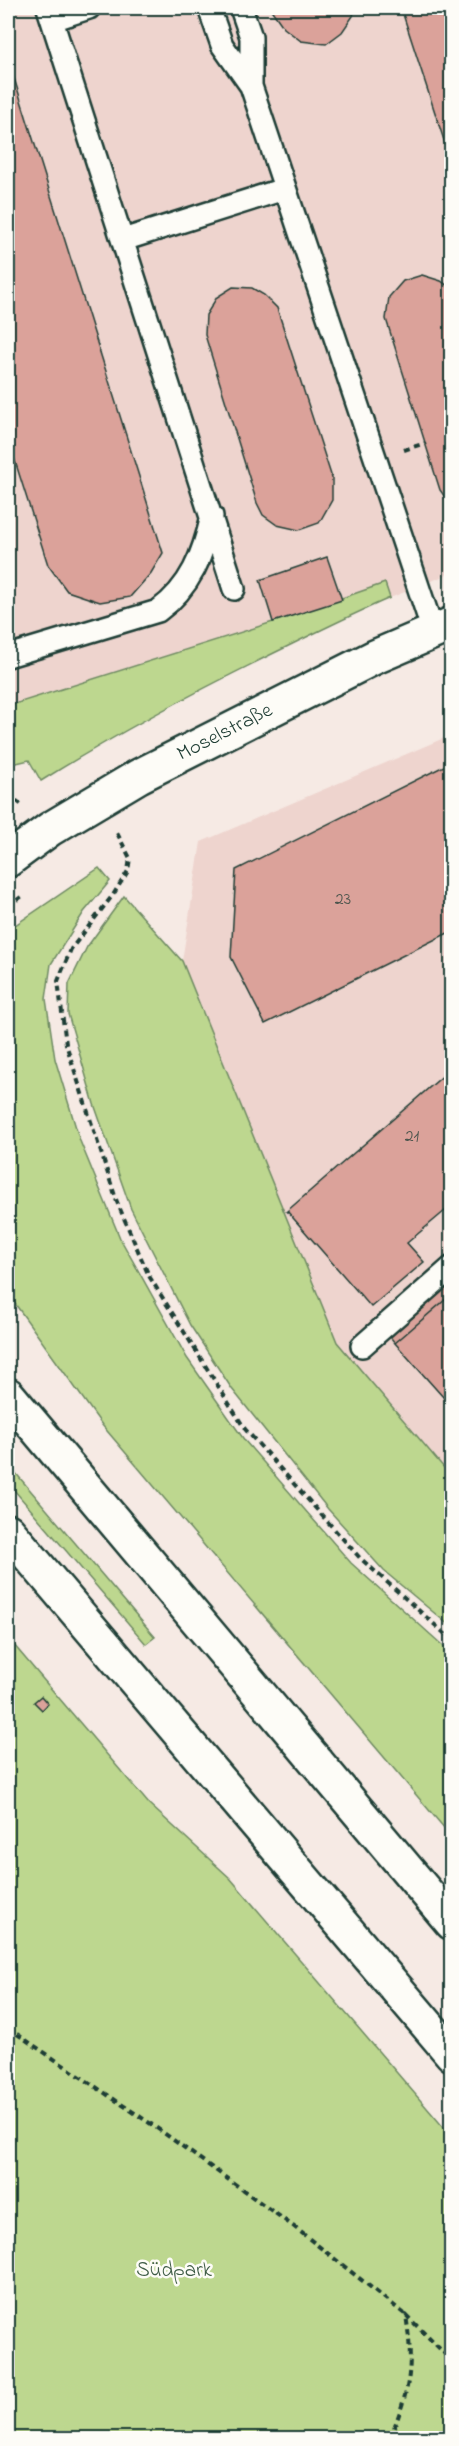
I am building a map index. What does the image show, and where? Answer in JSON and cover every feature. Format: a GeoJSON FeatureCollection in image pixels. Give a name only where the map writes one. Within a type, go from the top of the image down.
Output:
{"type":"FeatureCollection","features":[{"type":"Feature","properties":{"kind":"main road","name":"Moselstraße"},"geometry":{"type":"LineString","coordinates":[[8,860],[59,824],[139,776],[195,750],[298,694],[442,628]]}},
{"type":"Feature","properties":{"kind":"main road"},"geometry":{"type":"LineString","coordinates":[[8,1395],[452,1923]]}},
{"type":"Feature","properties":{"kind":"main road"},"geometry":{"type":"LineString","coordinates":[[8,1531],[452,2054]]}},
{"type":"Feature","properties":{"kind":"lane"},"geometry":{"type":"LineString","coordinates":[[89,8],[50,14],[234,589]]}},
{"type":"Feature","properties":{"kind":"lane"},"geometry":{"type":"LineString","coordinates":[[209,8],[222,45],[250,86],[284,189],[442,628]]}},
{"type":"Feature","properties":{"kind":"lane"},"geometry":{"type":"LineString","coordinates":[[241,8],[251,37],[250,86]]}},
{"type":"Feature","properties":{"kind":"lane"},"geometry":{"type":"LineString","coordinates":[[123,240],[284,189]]}},
{"type":"Feature","properties":{"kind":"lane"},"geometry":{"type":"LineString","coordinates":[[8,655],[158,611],[191,578],[199,561],[212,515]]}},
{"type":"Feature","properties":{"kind":"lane"},"geometry":{"type":"LineString","coordinates":[[362,1346],[452,1268]]}},
{"type":"Feature","properties":{"kind":"path"},"geometry":{"type":"LineString","coordinates":[[8,794],[24,806]]}},
{"type":"Feature","properties":{"kind":"path"},"geometry":{"type":"LineString","coordinates":[[117,833],[130,858],[128,871],[113,895],[71,949],[58,981],[66,1044],[117,1202],[148,1276],[245,1429],[360,1558],[452,1640]]}},
{"type":"Feature","properties":{"kind":"path"},"geometry":{"type":"LineString","coordinates":[[8,2028],[154,2126],[293,2226],[406,2315],[452,2361]]}},
{"type":"Feature","properties":{"kind":"path"},"geometry":{"type":"LineString","coordinates":[[390,2439],[410,2377],[411,2349],[406,2315]]}},
{"type":"Feature","properties":{"kind":"shaded area"},"geometry":{"type":"Polygon","coordinates":[[[8,8],[451,8],[451,573],[390,598],[385,583],[273,622],[8,706],[8,8]]]}},
{"type":"Feature","properties":{"kind":"shaded area"},"geometry":{"type":"Polygon","coordinates":[[[451,735],[451,1476],[337,1342],[182,961],[201,842],[451,735]]]}},
{"type":"Feature","properties":{"kind":"green space"},"geometry":{"type":"Polygon","coordinates":[[[385,583],[390,598],[237,671],[96,748],[41,781],[29,760],[8,765],[8,706],[273,622],[385,583]]]}},
{"type":"Feature","properties":{"kind":"green space"},"geometry":{"type":"Polygon","coordinates":[[[99,868],[110,881],[84,912],[51,964],[46,999],[55,1059],[80,1141],[120,1238],[187,1358],[245,1441],[351,1563],[451,1653],[451,1836],[102,1425],[8,1294],[8,930],[99,868]]]}},
{"type":"Feature","properties":{"kind":"green space"},"geometry":{"type":"Polygon","coordinates":[[[124,896],[182,961],[337,1342],[451,1476],[451,1627],[384,1571],[328,1509],[232,1389],[190,1325],[131,1209],[94,1104],[68,1014],[69,984],[87,947],[124,896]]]}},
{"type":"Feature","properties":{"kind":"green space"},"geometry":{"type":"Polygon","coordinates":[[[8,1464],[155,1637],[146,1644],[8,1483],[8,1464]]]}},
{"type":"Feature","properties":{"kind":"green space","name":"Südpark"},"geometry":{"type":"Polygon","coordinates":[[[8,1638],[149,1804],[230,1878],[451,2136],[451,2438],[8,2438],[8,1638]]]}},
{"type":"Feature","properties":{"kind":"building"},"geometry":{"type":"Polygon","coordinates":[[[270,8],[355,8],[353,16],[342,32],[326,44],[301,41],[284,28],[270,8]]]}},
{"type":"Feature","properties":{"kind":"building"},"geometry":{"type":"Polygon","coordinates":[[[401,8],[452,8],[452,165],[401,8]]]}},
{"type":"Feature","properties":{"kind":"building"},"geometry":{"type":"Polygon","coordinates":[[[8,59],[163,553],[151,573],[130,597],[100,602],[67,591],[48,565],[8,439],[8,59]]]}},
{"type":"Feature","properties":{"kind":"building"},"geometry":{"type":"Polygon","coordinates":[[[422,275],[441,281],[452,289],[452,507],[440,490],[386,319],[389,297],[403,281],[422,275]]]}},
{"type":"Feature","properties":{"kind":"building"},"geometry":{"type":"Polygon","coordinates":[[[233,287],[252,288],[264,295],[277,308],[332,478],[332,500],[319,523],[299,530],[277,525],[263,515],[257,503],[205,335],[206,315],[217,297],[233,287]]]}},
{"type":"Feature","properties":{"kind":"building"},"geometry":{"type":"Polygon","coordinates":[[[327,557],[342,600],[273,622],[260,580],[327,557]]]}},
{"type":"Feature","properties":{"kind":"building"},"geometry":{"type":"Polygon","coordinates":[[[452,762],[452,931],[265,1024],[231,957],[236,870],[452,762]]]}},
{"type":"Feature","properties":{"kind":"building"},"geometry":{"type":"Polygon","coordinates":[[[452,1068],[452,1205],[407,1243],[424,1262],[371,1307],[287,1211],[452,1068]]]}},
{"type":"Feature","properties":{"kind":"building"},"geometry":{"type":"Polygon","coordinates":[[[452,1269],[452,1294],[395,1343],[383,1328],[452,1269]]]}},
{"type":"Feature","properties":{"kind":"building"},"geometry":{"type":"Polygon","coordinates":[[[452,1294],[452,1407],[395,1343],[452,1294]]]}},
{"type":"Feature","properties":{"kind":"building"},"geometry":{"type":"Polygon","coordinates":[[[41,1696],[48,1704],[42,1710],[34,1702],[41,1696]]]}}]}
